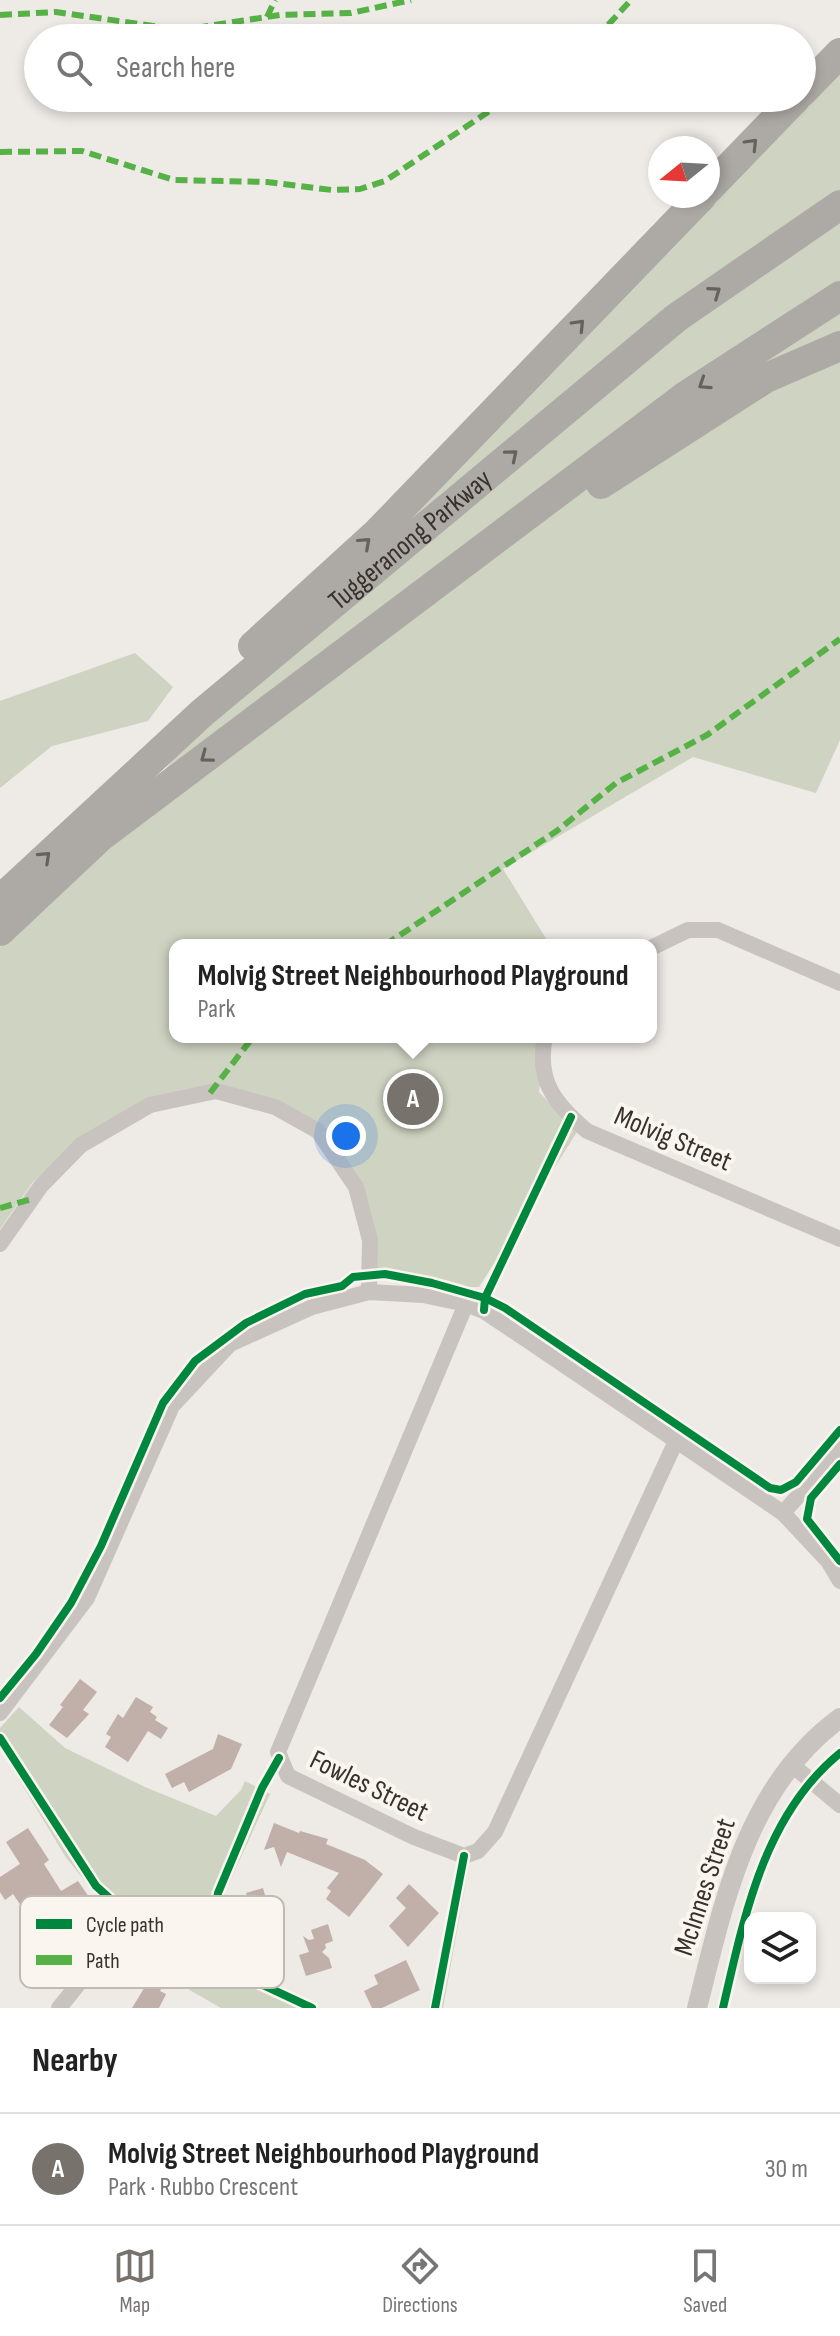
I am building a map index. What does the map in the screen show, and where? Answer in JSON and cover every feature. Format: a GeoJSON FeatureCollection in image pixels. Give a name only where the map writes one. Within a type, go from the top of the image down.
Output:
{"type":"FeatureCollection","features":[{"type":"Feature","properties":{"kind":"highway"},"geometry":{"type":"LineString","coordinates":[[816,78],[840,53]]}},
{"type":"Feature","properties":{"kind":"highway"},"geometry":{"type":"LineString","coordinates":[[720,177],[782,112]]}},
{"type":"Feature","properties":{"kind":"highway","name":"Tuggeranong Parkway"},"geometry":{"type":"LineString","coordinates":[[0,900],[202,713],[676,318],[840,205]]}},
{"type":"Feature","properties":{"kind":"highway"},"geometry":{"type":"LineString","coordinates":[[91,814],[192,701],[378,532],[690,208]]}},
{"type":"Feature","properties":{"kind":"highway","name":"Tuggeranong Parkway"},"geometry":{"type":"LineString","coordinates":[[0,931],[100,837],[687,395],[840,296]]}},
{"type":"Feature","properties":{"kind":"highway"},"geometry":{"type":"LineString","coordinates":[[269,711],[618,472],[714,410],[766,378],[840,346]]}},
{"type":"Feature","properties":{"kind":"street"},"geometry":{"type":"LineString","coordinates":[[657,945],[688,930],[718,930],[840,983]]}},
{"type":"Feature","properties":{"kind":"street","name":"Molvig Street"},"geometry":{"type":"LineString","coordinates":[[545,1043],[543,1066],[547,1082],[559,1106],[587,1131],[840,1239]]}},
{"type":"Feature","properties":{"kind":"street"},"geometry":{"type":"LineString","coordinates":[[0,1244],[41,1186],[81,1145],[150,1105],[216,1091],[275,1107],[318,1131],[356,1187],[370,1240],[369,1292]]}},
{"type":"Feature","properties":{"kind":"street"},"geometry":{"type":"LineString","coordinates":[[0,1713],[87,1598],[172,1406],[230,1344],[312,1307],[369,1292],[423,1295],[484,1311],[783,1513],[828,1561],[840,1581]]}},
{"type":"Feature","properties":{"kind":"street","name":"Fowles Street"},"geometry":{"type":"LineString","coordinates":[[466,1304],[278,1752],[288,1776],[414,1837],[464,1856],[478,1851],[495,1832],[677,1439]]}},
{"type":"Feature","properties":{"kind":"street"},"geometry":{"type":"LineString","coordinates":[[783,1513],[840,1449]]}},
{"type":"Feature","properties":{"kind":"street","name":"McInnes Street"},"geometry":{"type":"LineString","coordinates":[[697,2008],[730,1884],[746,1839],[766,1800],[792,1765],[811,1743],[840,1718]]}},
{"type":"Feature","properties":{"kind":"street"},"geometry":{"type":"LineString","coordinates":[[792,1765],[840,1805]]}},
{"type":"Feature","properties":{"kind":"street"},"geometry":{"type":"LineString","coordinates":[[59,2008],[75,1988]]}},
{"type":"Feature","properties":{"kind":"green space"},"geometry":{"type":"Polygon","coordinates":[[[840,61],[840,740],[816,793],[693,757],[503,869],[546,939],[169,939],[169,1043],[544,1043],[539,1092],[577,1132],[479,1287],[432,1287],[376,1278],[375,1239],[320,1128],[217,1087],[79,1141],[33,1182],[0,1229],[0,947],[113,835],[261,649],[695,208],[720,208],[720,183],[790,112],[816,112],[816,85],[840,61]]]}},
{"type":"Feature","properties":{"kind":"green space"},"geometry":{"type":"Polygon","coordinates":[[[135,653],[173,687],[148,721],[52,746],[0,788],[0,701],[135,653]]]}},
{"type":"Feature","properties":{"kind":"green space"},"geometry":{"type":"Polygon","coordinates":[[[19,1707],[65,1748],[145,1787],[216,1816],[241,1790],[245,1781],[270,1794],[225,1896],[97,1896],[65,1856],[0,1748],[0,1728],[19,1707]]]}},
{"type":"Feature","properties":{"kind":"green space"},"geometry":{"type":"Polygon","coordinates":[[[459,1869],[468,1870],[443,2008],[428,2008],[459,1869]]]}},
{"type":"Feature","properties":{"kind":"green space"},"geometry":{"type":"Polygon","coordinates":[[[186,1988],[277,1988],[316,2008],[221,2008],[186,1988]]]}},
{"type":"Feature","properties":{"kind":"building"},"geometry":{"type":"Polygon","coordinates":[[[80,1679],[97,1692],[83,1710],[89,1714],[67,1738],[49,1725],[80,1679]]]}},
{"type":"Feature","properties":{"kind":"building"},"geometry":{"type":"Polygon","coordinates":[[[136,1697],[153,1707],[150,1712],[157,1717],[155,1720],[168,1728],[161,1739],[148,1731],[128,1762],[105,1747],[111,1737],[106,1734],[118,1714],[123,1718],[136,1697]]]}},
{"type":"Feature","properties":{"kind":"building"},"geometry":{"type":"Polygon","coordinates":[[[218,1734],[242,1744],[231,1769],[189,1792],[184,1782],[172,1788],[165,1774],[213,1749],[218,1734]]]}},
{"type":"Feature","properties":{"kind":"building"},"geometry":{"type":"Polygon","coordinates":[[[274,1823],[299,1833],[328,1839],[326,1844],[365,1860],[383,1874],[349,1917],[326,1899],[331,1891],[327,1888],[339,1873],[287,1852],[281,1867],[274,1847],[264,1850],[274,1823]]]}},
{"type":"Feature","properties":{"kind":"building"},"geometry":{"type":"Polygon","coordinates":[[[28,1828],[49,1860],[44,1864],[61,1891],[78,1881],[88,1896],[20,1896],[20,1904],[13,1894],[5,1900],[0,1892],[0,1877],[20,1864],[6,1842],[28,1828]]]}},
{"type":"Feature","properties":{"kind":"building"},"geometry":{"type":"Polygon","coordinates":[[[409,1884],[439,1913],[408,1947],[389,1926],[406,1908],[396,1898],[409,1884]]]}},
{"type":"Feature","properties":{"kind":"building"},"geometry":{"type":"Polygon","coordinates":[[[263,1888],[265,1896],[247,1896],[246,1893],[263,1888]]]}},
{"type":"Feature","properties":{"kind":"building"},"geometry":{"type":"Polygon","coordinates":[[[328,1924],[333,1941],[325,1944],[322,1952],[329,1958],[332,1968],[306,1976],[299,1955],[309,1952],[303,1936],[314,1939],[311,1930],[328,1924]]]}},
{"type":"Feature","properties":{"kind":"building"},"geometry":{"type":"Polygon","coordinates":[[[406,1960],[420,1990],[382,2008],[372,2008],[364,1991],[378,1984],[374,1975],[406,1960]]]}},
{"type":"Feature","properties":{"kind":"building"},"geometry":{"type":"Polygon","coordinates":[[[144,1988],[162,1988],[160,1991],[166,1994],[159,2008],[132,2008],[144,1988]]]}},
{"type":"Feature","properties":{"kind":"marked path"},"geometry":{"type":"LineString","coordinates":[[267,17],[275,0]]}},
{"type":"Feature","properties":{"kind":"marked path"},"geometry":{"type":"LineString","coordinates":[[221,24],[280,15],[351,13],[411,0]]}},
{"type":"Feature","properties":{"kind":"marked path"},"geometry":{"type":"LineString","coordinates":[[609,24],[631,0]]}},
{"type":"Feature","properties":{"kind":"marked path"},"geometry":{"type":"LineString","coordinates":[[0,15],[56,12],[139,24]]}},
{"type":"Feature","properties":{"kind":"marked path"},"geometry":{"type":"LineString","coordinates":[[0,152],[82,151],[174,180],[267,182],[332,190],[360,189],[385,181],[488,112]]}},
{"type":"Feature","properties":{"kind":"marked path"},"geometry":{"type":"LineString","coordinates":[[394,939],[558,830],[616,783],[707,735],[840,639]]}},
{"type":"Feature","properties":{"kind":"marked path"},"geometry":{"type":"LineString","coordinates":[[210,1093],[248,1043]]}},
{"type":"Feature","properties":{"kind":"marked path"},"geometry":{"type":"LineString","coordinates":[[0,1208],[32,1199]]}},
{"type":"Feature","properties":{"kind":"cycle path"},"geometry":{"type":"LineString","coordinates":[[484,1310],[485,1298],[571,1117]]}},
{"type":"Feature","properties":{"kind":"cycle path"},"geometry":{"type":"LineString","coordinates":[[0,1698],[36,1654],[71,1603],[101,1546],[163,1403],[195,1361],[246,1323],[305,1294],[342,1286],[353,1277],[385,1274],[432,1283],[485,1298],[505,1308],[770,1488],[781,1490],[796,1482],[840,1430]]}},
{"type":"Feature","properties":{"kind":"cycle path"},"geometry":{"type":"LineString","coordinates":[[840,1464],[811,1498],[807,1519],[840,1561]]}},
{"type":"Feature","properties":{"kind":"cycle path"},"geometry":{"type":"LineString","coordinates":[[0,1738],[96,1886],[107,1896]]}},
{"type":"Feature","properties":{"kind":"cycle path"},"geometry":{"type":"LineString","coordinates":[[723,2008],[749,1904],[775,1837],[814,1778],[840,1753]]}},
{"type":"Feature","properties":{"kind":"cycle path"},"geometry":{"type":"LineString","coordinates":[[218,1896],[262,1788],[279,1758]]}},
{"type":"Feature","properties":{"kind":"cycle path"},"geometry":{"type":"LineString","coordinates":[[435,2008],[464,1856]]}},
{"type":"Feature","properties":{"kind":"cycle path"},"geometry":{"type":"LineString","coordinates":[[269,1988],[312,2008]]}},
{"type":"Feature","properties":{"kind":"place","name":"Molvig Street Neighbourhood Playground"},"geometry":{"type":"Point","coordinates":[413,1099]}}]}
